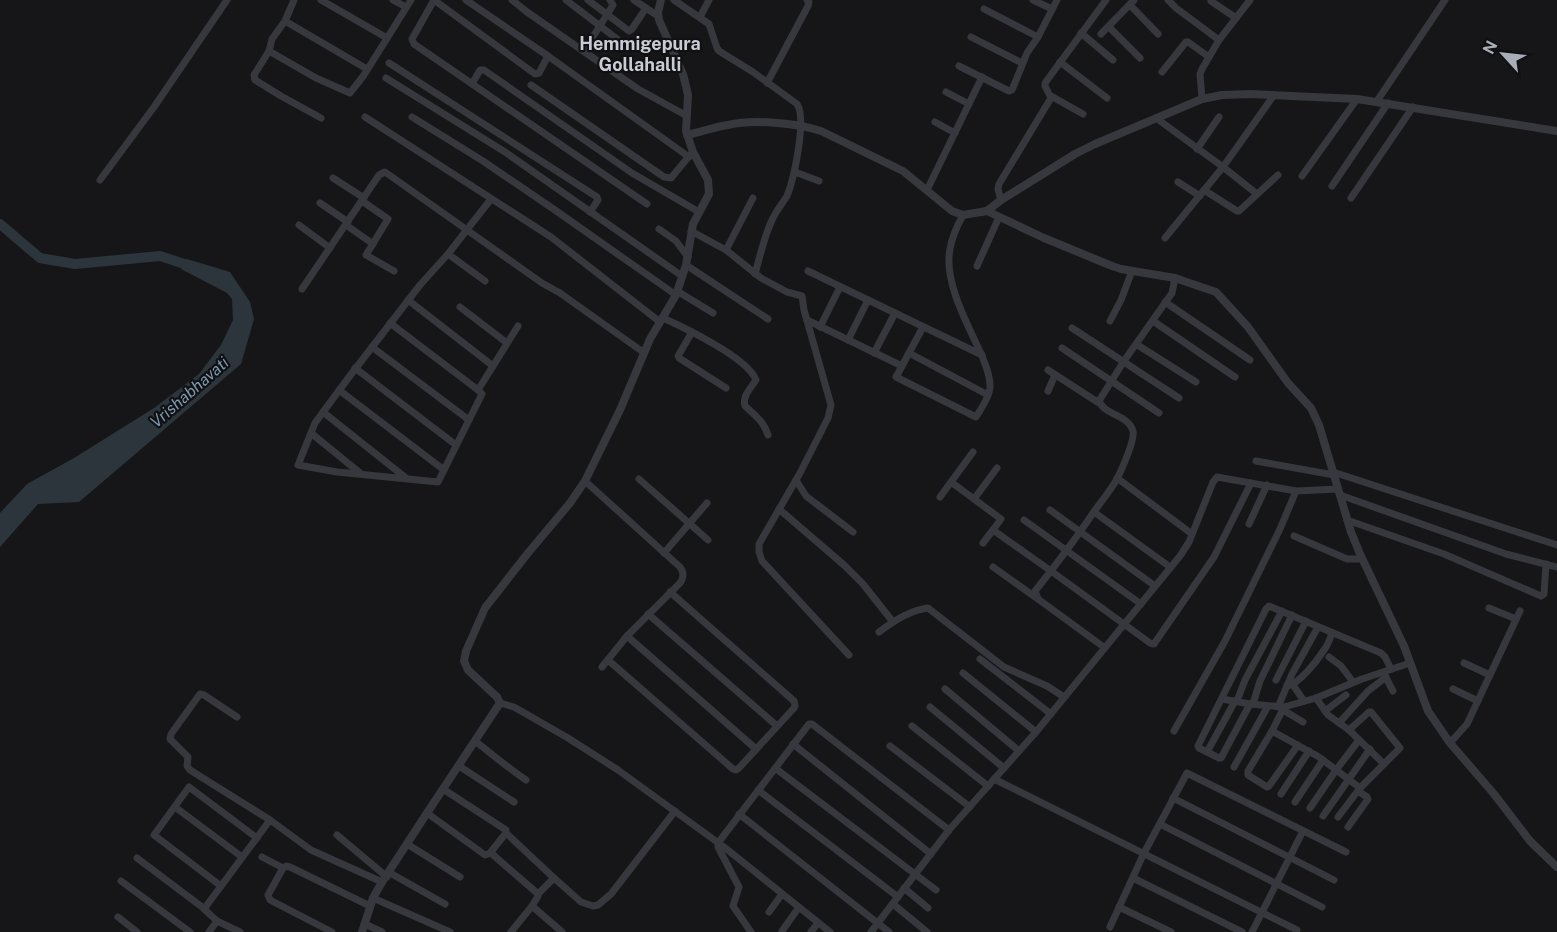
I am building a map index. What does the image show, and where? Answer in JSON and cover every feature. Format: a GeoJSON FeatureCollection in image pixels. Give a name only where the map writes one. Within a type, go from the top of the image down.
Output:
{"type":"FeatureCollection","features":[{"type":"Feature","properties":{"kind":"street"},"geometry":{"type":"LineString","coordinates":[[100,180],[154,107],[227,0]]}},
{"type":"Feature","properties":{"kind":"street"},"geometry":{"type":"LineString","coordinates":[[294,0],[285,21],[272,39],[254,75],[255,80],[321,118]]}},
{"type":"Feature","properties":{"kind":"street"},"geometry":{"type":"LineString","coordinates":[[321,0],[387,38]]}},
{"type":"Feature","properties":{"kind":"street"},"geometry":{"type":"LineString","coordinates":[[393,0],[406,7]]}},
{"type":"Feature","properties":{"kind":"street"},"geometry":{"type":"LineString","coordinates":[[268,51],[316,78],[350,93],[411,0]]}},
{"type":"Feature","properties":{"kind":"street"},"geometry":{"type":"LineString","coordinates":[[548,56],[537,74],[434,0],[412,39],[412,42],[647,204]]}},
{"type":"Feature","properties":{"kind":"street"},"geometry":{"type":"LineString","coordinates":[[466,0],[691,155]]}},
{"type":"Feature","properties":{"kind":"street"},"geometry":{"type":"LineString","coordinates":[[513,0],[638,89],[687,116]]}},
{"type":"Feature","properties":{"kind":"street"},"geometry":{"type":"LineString","coordinates":[[566,0],[621,42]]}},
{"type":"Feature","properties":{"kind":"street"},"geometry":{"type":"LineString","coordinates":[[588,0],[628,31],[632,29],[646,8]]}},
{"type":"Feature","properties":{"kind":"street"},"geometry":{"type":"LineString","coordinates":[[584,51],[613,5],[610,0]]}},
{"type":"Feature","properties":{"kind":"street"},"geometry":{"type":"LineString","coordinates":[[634,0],[658,16]]}},
{"type":"Feature","properties":{"kind":"street"},"geometry":{"type":"LineString","coordinates":[[500,704],[497,697],[468,670],[464,661],[466,651],[485,608],[570,503],[585,481],[620,410],[643,352],[676,293],[687,261],[695,219],[709,194],[709,184],[691,155],[687,135],[688,95],[683,74],[658,16],[661,0]]}},
{"type":"Feature","properties":{"kind":"street"},"geometry":{"type":"LineString","coordinates":[[674,0],[711,25],[718,50],[798,106],[801,125],[795,172],[786,196],[771,221],[755,274]]}},
{"type":"Feature","properties":{"kind":"street"},"geometry":{"type":"LineString","coordinates":[[700,17],[709,0]]}},
{"type":"Feature","properties":{"kind":"street"},"geometry":{"type":"LineString","coordinates":[[767,83],[808,6],[807,0]]}},
{"type":"Feature","properties":{"kind":"street"},"geometry":{"type":"LineString","coordinates":[[1033,0],[1052,9]]}},
{"type":"Feature","properties":{"kind":"street"},"geometry":{"type":"LineString","coordinates":[[959,66],[1009,91],[1012,90],[1027,53],[1057,0]]}},
{"type":"Feature","properties":{"kind":"street"},"geometry":{"type":"LineString","coordinates":[[1083,114],[1051,96],[1044,85],[1106,0]]}},
{"type":"Feature","properties":{"kind":"street"},"geometry":{"type":"LineString","coordinates":[[1168,0],[1219,40]]}},
{"type":"Feature","properties":{"kind":"street"},"geometry":{"type":"LineString","coordinates":[[1202,99],[1200,74],[1202,69],[1219,40],[1250,0]]}},
{"type":"Feature","properties":{"kind":"street"},"geometry":{"type":"LineString","coordinates":[[1377,101],[1445,0]]}},
{"type":"Feature","properties":{"kind":"street"},"geometry":{"type":"LineString","coordinates":[[1101,34],[1132,2],[1158,34]]}},
{"type":"Feature","properties":{"kind":"street"},"geometry":{"type":"LineString","coordinates":[[1211,2],[1236,18]]}},
{"type":"Feature","properties":{"kind":"street"},"geometry":{"type":"LineString","coordinates":[[984,9],[1038,37]]}},
{"type":"Feature","properties":{"kind":"street"},"geometry":{"type":"LineString","coordinates":[[285,21],[367,69]]}},
{"type":"Feature","properties":{"kind":"street"},"geometry":{"type":"LineString","coordinates":[[1109,27],[1140,58]]}},
{"type":"Feature","properties":{"kind":"street"},"geometry":{"type":"LineString","coordinates":[[1081,33],[1113,60]]}},
{"type":"Feature","properties":{"kind":"street"},"geometry":{"type":"LineString","coordinates":[[971,37],[1022,63]]}},
{"type":"Feature","properties":{"kind":"street"},"geometry":{"type":"LineString","coordinates":[[1162,72],[1186,42],[1209,57]]}},
{"type":"Feature","properties":{"kind":"street"},"geometry":{"type":"LineString","coordinates":[[1060,62],[1107,98]]}},
{"type":"Feature","properties":{"kind":"street"},"geometry":{"type":"LineString","coordinates":[[389,63],[597,197],[598,200],[590,212]]}},
{"type":"Feature","properties":{"kind":"street"},"geometry":{"type":"LineString","coordinates":[[472,84],[480,70],[484,70],[632,173],[699,212]]}},
{"type":"Feature","properties":{"kind":"street"},"geometry":{"type":"LineString","coordinates":[[927,190],[982,77]]}},
{"type":"Feature","properties":{"kind":"street"},"geometry":{"type":"LineString","coordinates":[[386,78],[505,153],[682,276]]}},
{"type":"Feature","properties":{"kind":"street"},"geometry":{"type":"LineString","coordinates":[[531,85],[664,177],[672,178],[691,155]]}},
{"type":"Feature","properties":{"kind":"street"},"geometry":{"type":"LineString","coordinates":[[945,92],[969,104]]}},
{"type":"Feature","properties":{"kind":"street"},"geometry":{"type":"LineString","coordinates":[[687,135],[730,124],[801,125],[821,131],[903,171],[952,211],[963,215],[987,211],[1075,154],[1202,99],[1228,95],[1274,95],[1377,101],[1557,131]]}},
{"type":"Feature","properties":{"kind":"street"},"geometry":{"type":"LineString","coordinates":[[1166,238],[1223,167],[1274,95]]}},
{"type":"Feature","properties":{"kind":"street"},"geometry":{"type":"LineString","coordinates":[[1001,200],[999,184],[1051,96]]}},
{"type":"Feature","properties":{"kind":"street"},"geometry":{"type":"LineString","coordinates":[[1302,176],[1357,99]]}},
{"type":"Feature","properties":{"kind":"street"},"geometry":{"type":"LineString","coordinates":[[1332,186],[1388,103]]}},
{"type":"Feature","properties":{"kind":"street"},"geometry":{"type":"LineString","coordinates":[[1351,198],[1413,107]]}},
{"type":"Feature","properties":{"kind":"street"},"geometry":{"type":"LineString","coordinates":[[365,117],[551,237],[662,320],[716,345],[745,366],[756,380],[745,396],[744,403],[762,422],[768,435]]}},
{"type":"Feature","properties":{"kind":"street"},"geometry":{"type":"LineString","coordinates":[[411,117],[483,162],[676,293],[713,313]]}},
{"type":"Feature","properties":{"kind":"street"},"geometry":{"type":"LineString","coordinates":[[1197,148],[1219,117]]}},
{"type":"Feature","properties":{"kind":"street"},"geometry":{"type":"LineString","coordinates":[[1156,118],[1257,194]]}},
{"type":"Feature","properties":{"kind":"street"},"geometry":{"type":"LineString","coordinates":[[935,122],[955,133]]}},
{"type":"Feature","properties":{"kind":"street"},"geometry":{"type":"LineString","coordinates":[[302,289],[379,175],[385,172],[643,352]]}},
{"type":"Feature","properties":{"kind":"street"},"geometry":{"type":"LineString","coordinates":[[795,172],[819,181]]}},
{"type":"Feature","properties":{"kind":"street"},"geometry":{"type":"LineString","coordinates":[[1178,182],[1239,211],[1278,175]]}},
{"type":"Feature","properties":{"kind":"street"},"geometry":{"type":"LineString","coordinates":[[333,178],[388,219],[366,255],[394,271]]}},
{"type":"Feature","properties":{"kind":"street"},"geometry":{"type":"LineString","coordinates":[[726,250],[753,198]]}},
{"type":"Feature","properties":{"kind":"street"},"geometry":{"type":"LineString","coordinates":[[390,323],[482,394],[438,482],[298,465],[315,423],[355,368],[372,347],[390,323],[408,300],[491,199]]}},
{"type":"Feature","properties":{"kind":"street"},"geometry":{"type":"LineString","coordinates":[[320,203],[374,244]]}},
{"type":"Feature","properties":{"kind":"street"},"geometry":{"type":"LineString","coordinates":[[987,211],[1095,260],[1121,269],[1175,278],[1215,292],[1248,327],[1284,377],[1311,408],[1319,425],[1347,520],[1362,559],[1404,646],[1428,711],[1450,743],[1494,794],[1530,841],[1557,867]]}},
{"type":"Feature","properties":{"kind":"street"},"geometry":{"type":"LineString","coordinates":[[923,327],[896,376],[976,417],[990,390],[990,382],[982,356],[963,315],[949,269],[953,236],[963,215]]}},
{"type":"Feature","properties":{"kind":"street"},"geometry":{"type":"LineString","coordinates":[[977,266],[999,217]]}},
{"type":"Feature","properties":{"kind":"street"},"geometry":{"type":"LineString","coordinates":[[299,225],[330,248]]}},
{"type":"Feature","properties":{"kind":"street"},"geometry":{"type":"LineString","coordinates":[[659,229],[676,241],[687,261],[768,319]]}},
{"type":"Feature","properties":{"kind":"street"},"geometry":{"type":"LineString","coordinates":[[691,231],[726,250],[755,274],[787,292],[802,296],[831,405],[828,418],[796,480],[759,544],[760,557],[849,655]]}},
{"type":"Feature","properties":{"kind":"street"},"geometry":{"type":"LineString","coordinates":[[448,254],[485,280]]}},
{"type":"Feature","properties":{"kind":"street"},"geometry":{"type":"LineString","coordinates":[[808,271],[982,356]]}},
{"type":"Feature","properties":{"kind":"street"},"geometry":{"type":"LineString","coordinates":[[1110,321],[1132,271]]}},
{"type":"Feature","properties":{"kind":"street"},"geometry":{"type":"LineString","coordinates":[[1099,403],[1124,361],[1172,293],[1175,278]]}},
{"type":"Feature","properties":{"kind":"street"},"geometry":{"type":"LineString","coordinates":[[820,327],[840,287]]}},
{"type":"Feature","properties":{"kind":"street"},"geometry":{"type":"LineString","coordinates":[[408,300],[493,366]]}},
{"type":"Feature","properties":{"kind":"street"},"geometry":{"type":"LineString","coordinates":[[848,340],[868,300]]}},
{"type":"Feature","properties":{"kind":"street"},"geometry":{"type":"LineString","coordinates":[[1165,302],[1250,360]]}},
{"type":"Feature","properties":{"kind":"street"},"geometry":{"type":"LineString","coordinates":[[460,307],[507,344]]}},
{"type":"Feature","properties":{"kind":"street"},"geometry":{"type":"LineString","coordinates":[[874,353],[895,313]]}},
{"type":"Feature","properties":{"kind":"street"},"geometry":{"type":"LineString","coordinates":[[807,320],[902,366]]}},
{"type":"Feature","properties":{"kind":"street"},"geometry":{"type":"LineString","coordinates":[[1153,321],[1235,376]]}},
{"type":"Feature","properties":{"kind":"street"},"geometry":{"type":"LineString","coordinates":[[478,390],[518,326]]}},
{"type":"Feature","properties":{"kind":"street"},"geometry":{"type":"LineString","coordinates":[[1072,328],[1179,398]]}},
{"type":"Feature","properties":{"kind":"street"},"geometry":{"type":"LineString","coordinates":[[692,332],[679,358],[726,388]]}},
{"type":"Feature","properties":{"kind":"street"},"geometry":{"type":"LineString","coordinates":[[1136,344],[1196,382]]}},
{"type":"Feature","properties":{"kind":"street"},"geometry":{"type":"LineString","coordinates":[[372,347],[469,420]]}},
{"type":"Feature","properties":{"kind":"street"},"geometry":{"type":"LineString","coordinates":[[1062,348],[1159,413]]}},
{"type":"Feature","properties":{"kind":"street"},"geometry":{"type":"LineString","coordinates":[[909,353],[988,395]]}},
{"type":"Feature","properties":{"kind":"street"},"geometry":{"type":"LineString","coordinates":[[355,368],[456,445]]}},
{"type":"Feature","properties":{"kind":"street"},"geometry":{"type":"LineString","coordinates":[[1038,599],[1035,591],[1052,571],[1117,478],[1133,435],[1128,424],[1048,370]]}},
{"type":"Feature","properties":{"kind":"street"},"geometry":{"type":"LineString","coordinates":[[1048,391],[1055,375]]}},
{"type":"Feature","properties":{"kind":"street"},"geometry":{"type":"LineString","coordinates":[[339,390],[444,470]]}},
{"type":"Feature","properties":{"kind":"street"},"geometry":{"type":"LineString","coordinates":[[323,412],[407,479]]}},
{"type":"Feature","properties":{"kind":"street"},"geometry":{"type":"LineString","coordinates":[[310,433],[361,474]]}},
{"type":"Feature","properties":{"kind":"street"},"geometry":{"type":"LineString","coordinates":[[940,497],[973,452]]}},
{"type":"Feature","properties":{"kind":"street"},"geometry":{"type":"LineString","coordinates":[[1256,460],[1334,473],[1557,545]]}},
{"type":"Feature","properties":{"kind":"street"},"geometry":{"type":"LineString","coordinates":[[974,499],[997,468]]}},
{"type":"Feature","properties":{"kind":"street"},"geometry":{"type":"LineString","coordinates":[[871,932],[949,830],[1036,732],[1180,556],[1217,477],[1296,491],[1339,492],[1506,554],[1557,567]]}},
{"type":"Feature","properties":{"kind":"street"},"geometry":{"type":"LineString","coordinates":[[1117,478],[1192,534]]}},
{"type":"Feature","properties":{"kind":"street"},"geometry":{"type":"LineString","coordinates":[[639,479],[708,540]]}},
{"type":"Feature","properties":{"kind":"street"},"geometry":{"type":"LineString","coordinates":[[796,480],[806,496],[853,532]]}},
{"type":"Feature","properties":{"kind":"street"},"geometry":{"type":"LineString","coordinates":[[585,481],[680,567],[683,575],[683,579],[627,636],[602,667]]}},
{"type":"Feature","properties":{"kind":"street"},"geometry":{"type":"LineString","coordinates":[[951,482],[1001,519],[983,543]]}},
{"type":"Feature","properties":{"kind":"street"},"geometry":{"type":"LineString","coordinates":[[993,530],[1150,643],[1156,642],[1220,547],[1251,483]]}},
{"type":"Feature","properties":{"kind":"street"},"geometry":{"type":"LineString","coordinates":[[1250,524],[1267,485]]}},
{"type":"Feature","properties":{"kind":"street"},"geometry":{"type":"LineString","coordinates":[[1174,731],[1225,641],[1296,491]]}},
{"type":"Feature","properties":{"kind":"street"},"geometry":{"type":"LineString","coordinates":[[664,553],[707,503]]}},
{"type":"Feature","properties":{"kind":"street"},"geometry":{"type":"LineString","coordinates":[[779,509],[844,565],[893,622]]}},
{"type":"Feature","properties":{"kind":"street"},"geometry":{"type":"LineString","coordinates":[[1050,510],[1155,586]]}},
{"type":"Feature","properties":{"kind":"street"},"geometry":{"type":"LineString","coordinates":[[1094,512],[1170,567]]}},
{"type":"Feature","properties":{"kind":"street"},"geometry":{"type":"LineString","coordinates":[[1024,520],[1141,604]]}},
{"type":"Feature","properties":{"kind":"street"},"geometry":{"type":"LineString","coordinates":[[1347,520],[1444,554],[1541,596],[1544,594],[1546,564]]}},
{"type":"Feature","properties":{"kind":"street"},"geometry":{"type":"LineString","coordinates":[[1294,536],[1347,559],[1362,559]]}},
{"type":"Feature","properties":{"kind":"street"},"geometry":{"type":"LineString","coordinates":[[993,567],[1105,648]]}},
{"type":"Feature","properties":{"kind":"street"},"geometry":{"type":"LineString","coordinates":[[608,660],[736,770],[794,708],[795,704],[792,699],[670,592]]}},
{"type":"Feature","properties":{"kind":"street"},"geometry":{"type":"LineString","coordinates":[[1292,615],[1260,681],[1252,704],[1221,758],[1199,748],[1266,609],[1271,606],[1381,653],[1385,657],[1386,672],[1393,691]]}},
{"type":"Feature","properties":{"kind":"street"},"geometry":{"type":"LineString","coordinates":[[879,633],[893,622],[928,608],[1004,667],[1047,686],[1065,697]]}},
{"type":"Feature","properties":{"kind":"street"},"geometry":{"type":"LineString","coordinates":[[1489,608],[1516,619]]}},
{"type":"Feature","properties":{"kind":"street"},"geometry":{"type":"LineString","coordinates":[[1207,752],[1236,701],[1282,610]]}},
{"type":"Feature","properties":{"kind":"street"},"geometry":{"type":"LineString","coordinates":[[1450,743],[1467,724],[1520,611]]}},
{"type":"Feature","properties":{"kind":"street"},"geometry":{"type":"LineString","coordinates":[[648,614],[777,726]]}},
{"type":"Feature","properties":{"kind":"street"},"geometry":{"type":"LineString","coordinates":[[1276,680],[1306,621]]}},
{"type":"Feature","properties":{"kind":"street"},"geometry":{"type":"LineString","coordinates":[[1298,745],[1269,786],[1267,787],[1247,774],[1272,731],[1318,627]]}},
{"type":"Feature","properties":{"kind":"street"},"geometry":{"type":"LineString","coordinates":[[1290,686],[1315,663],[1326,649],[1332,633]]}},
{"type":"Feature","properties":{"kind":"street"},"geometry":{"type":"LineString","coordinates":[[627,636],[756,749]]}},
{"type":"Feature","properties":{"kind":"street"},"geometry":{"type":"LineString","coordinates":[[1329,657],[1341,666],[1353,682]]}},
{"type":"Feature","properties":{"kind":"street"},"geometry":{"type":"LineString","coordinates":[[980,660],[1051,714]]}},
{"type":"Feature","properties":{"kind":"street"},"geometry":{"type":"LineString","coordinates":[[1282,708],[1316,698],[1353,682],[1410,663]]}},
{"type":"Feature","properties":{"kind":"street"},"geometry":{"type":"LineString","coordinates":[[1464,663],[1490,675]]}},
{"type":"Feature","properties":{"kind":"street"},"geometry":{"type":"LineString","coordinates":[[1339,723],[1386,672]]}},
{"type":"Feature","properties":{"kind":"street"},"geometry":{"type":"LineString","coordinates":[[963,674],[1036,732]]}},
{"type":"Feature","properties":{"kind":"street"},"geometry":{"type":"LineString","coordinates":[[1290,686],[1304,701]]}},
{"type":"Feature","properties":{"kind":"street"},"geometry":{"type":"LineString","coordinates":[[945,689],[1019,751]]}},
{"type":"Feature","properties":{"kind":"street"},"geometry":{"type":"LineString","coordinates":[[1453,689],[1478,701]]}},
{"type":"Feature","properties":{"kind":"street"},"geometry":{"type":"LineString","coordinates":[[237,717],[200,694],[171,734],[170,739],[188,757],[187,766],[190,770],[270,820],[311,850],[386,877],[445,904]]}},
{"type":"Feature","properties":{"kind":"street"},"geometry":{"type":"LineString","coordinates":[[1325,711],[1346,695]]}},
{"type":"Feature","properties":{"kind":"street"},"geometry":{"type":"LineString","coordinates":[[1316,698],[1325,711],[1349,730],[1384,764]]}},
{"type":"Feature","properties":{"kind":"street"},"geometry":{"type":"LineString","coordinates":[[1222,699],[1282,708],[1303,722]]}},
{"type":"Feature","properties":{"kind":"street"},"geometry":{"type":"LineString","coordinates":[[382,932],[363,928],[372,902],[427,813],[500,704]]}},
{"type":"Feature","properties":{"kind":"street"},"geometry":{"type":"LineString","coordinates":[[500,704],[514,707],[618,770],[718,843],[830,932]]}},
{"type":"Feature","properties":{"kind":"street"},"geometry":{"type":"LineString","coordinates":[[1234,767],[1268,706]]}},
{"type":"Feature","properties":{"kind":"street"},"geometry":{"type":"LineString","coordinates":[[930,707],[1004,768]]}},
{"type":"Feature","properties":{"kind":"street"},"geometry":{"type":"LineString","coordinates":[[1338,817],[1359,790],[1400,748],[1371,712],[1349,730]]}},
{"type":"Feature","properties":{"kind":"street"},"geometry":{"type":"LineString","coordinates":[[750,932],[733,906],[739,887],[718,843],[808,725],[812,724],[949,830]]}},
{"type":"Feature","properties":{"kind":"street"},"geometry":{"type":"LineString","coordinates":[[912,726],[988,786]]}},
{"type":"Feature","properties":{"kind":"street"},"geometry":{"type":"LineString","coordinates":[[1272,731],[1323,760],[1367,797],[1368,799],[1348,827]]}},
{"type":"Feature","properties":{"kind":"street"},"geometry":{"type":"LineString","coordinates":[[1310,808],[1359,740]]}},
{"type":"Feature","properties":{"kind":"street"},"geometry":{"type":"LineString","coordinates":[[475,741],[526,780]]}},
{"type":"Feature","properties":{"kind":"street"},"geometry":{"type":"LineString","coordinates":[[793,744],[931,854]]}},
{"type":"Feature","properties":{"kind":"street"},"geometry":{"type":"LineString","coordinates":[[890,746],[970,807]]}},
{"type":"Feature","properties":{"kind":"street"},"geometry":{"type":"LineString","coordinates":[[1323,816],[1370,749]]}},
{"type":"Feature","properties":{"kind":"street"},"geometry":{"type":"LineString","coordinates":[[1281,794],[1310,751]]}},
{"type":"Feature","properties":{"kind":"street"},"geometry":{"type":"LineString","coordinates":[[1295,802],[1323,760]]}},
{"type":"Feature","properties":{"kind":"street"},"geometry":{"type":"LineString","coordinates":[[459,765],[514,802]]}},
{"type":"Feature","properties":{"kind":"street"},"geometry":{"type":"LineString","coordinates":[[775,768],[936,890]]}},
{"type":"Feature","properties":{"kind":"street"},"geometry":{"type":"LineString","coordinates":[[1110,927],[1144,853],[1185,774],[1188,773],[1346,852]]}},
{"type":"Feature","properties":{"kind":"street"},"geometry":{"type":"LineString","coordinates":[[994,779],[1297,930]]}},
{"type":"Feature","properties":{"kind":"street"},"geometry":{"type":"LineString","coordinates":[[221,886],[154,835],[189,787],[257,838]]}},
{"type":"Feature","properties":{"kind":"street"},"geometry":{"type":"LineString","coordinates":[[443,789],[505,829],[506,833],[581,902],[593,906],[598,905],[611,894],[675,812]]}},
{"type":"Feature","properties":{"kind":"street"},"geometry":{"type":"LineString","coordinates":[[758,790],[898,897]]}},
{"type":"Feature","properties":{"kind":"street"},"geometry":{"type":"LineString","coordinates":[[1173,798],[1335,880]]}},
{"type":"Feature","properties":{"kind":"street"},"geometry":{"type":"LineString","coordinates":[[175,807],[242,857]]}},
{"type":"Feature","properties":{"kind":"street"},"geometry":{"type":"LineString","coordinates":[[427,813],[486,856],[506,833]]}},
{"type":"Feature","properties":{"kind":"street"},"geometry":{"type":"LineString","coordinates":[[739,814],[889,932]]}},
{"type":"Feature","properties":{"kind":"street"},"geometry":{"type":"LineString","coordinates":[[206,910],[204,909],[270,820]]}},
{"type":"Feature","properties":{"kind":"street"},"geometry":{"type":"LineString","coordinates":[[1160,824],[1322,907]]}},
{"type":"Feature","properties":{"kind":"street"},"geometry":{"type":"LineString","coordinates":[[1252,932],[1303,831]]}},
{"type":"Feature","properties":{"kind":"street"},"geometry":{"type":"LineString","coordinates":[[337,835],[386,877]]}},
{"type":"Feature","properties":{"kind":"street"},"geometry":{"type":"LineString","coordinates":[[407,844],[460,876]]}},
{"type":"Feature","properties":{"kind":"street"},"geometry":{"type":"LineString","coordinates":[[490,853],[538,894]]}},
{"type":"Feature","properties":{"kind":"street"},"geometry":{"type":"LineString","coordinates":[[262,857],[283,868],[290,867],[450,932]]}},
{"type":"Feature","properties":{"kind":"street"},"geometry":{"type":"LineString","coordinates":[[137,858],[206,910],[217,921],[240,932]]}},
{"type":"Feature","properties":{"kind":"street"},"geometry":{"type":"LineString","coordinates":[[283,868],[268,895],[270,900],[332,932]]}},
{"type":"Feature","properties":{"kind":"street"},"geometry":{"type":"LineString","coordinates":[[511,932],[532,906],[538,894],[554,878]]}},
{"type":"Feature","properties":{"kind":"street"},"geometry":{"type":"LineString","coordinates":[[1133,878],[1242,932]]}},
{"type":"Feature","properties":{"kind":"street"},"geometry":{"type":"LineString","coordinates":[[121,881],[190,932]]}},
{"type":"Feature","properties":{"kind":"street"},"geometry":{"type":"LineString","coordinates":[[904,888],[928,908]]}},
{"type":"Feature","properties":{"kind":"street"},"geometry":{"type":"LineString","coordinates":[[769,912],[782,894]]}},
{"type":"Feature","properties":{"kind":"street"},"geometry":{"type":"LineString","coordinates":[[893,904],[927,932]]}},
{"type":"Feature","properties":{"kind":"street"},"geometry":{"type":"LineString","coordinates":[[532,906],[560,931]]}},
{"type":"Feature","properties":{"kind":"street"},"geometry":{"type":"LineString","coordinates":[[782,931],[799,907]]}},
{"type":"Feature","properties":{"kind":"street"},"geometry":{"type":"LineString","coordinates":[[1119,907],[1171,932]]}},
{"type":"Feature","properties":{"kind":"street"},"geometry":{"type":"LineString","coordinates":[[118,917],[137,932]]}},
{"type":"Feature","properties":{"kind":"street"},"geometry":{"type":"LineString","coordinates":[[209,932],[217,921]]}},
{"type":"Feature","properties":{"kind":"street"},"geometry":{"type":"LineString","coordinates":[[811,932],[818,923]]}},
{"type":"Feature","properties":{"kind":"water"},"geometry":{"type":"Polygon","coordinates":[[[187,259],[230,272],[250,302],[254,319],[241,364],[79,502],[38,504],[0,547],[0,513],[27,484],[74,458],[154,408],[199,374],[221,345],[233,320],[232,299],[227,293],[181,269],[187,259]]]}},
{"type":"Feature","properties":{"kind":"waterway","name":"Vrishabhavati"},"geometry":{"type":"LineString","coordinates":[[0,224],[40,258],[75,264],[160,256],[197,268]]}},
{"type":"Feature","properties":{"kind":"district","name":"Hemmigepura Gollahalli"},"geometry":{"type":"Point","coordinates":[640,54]}}]}
